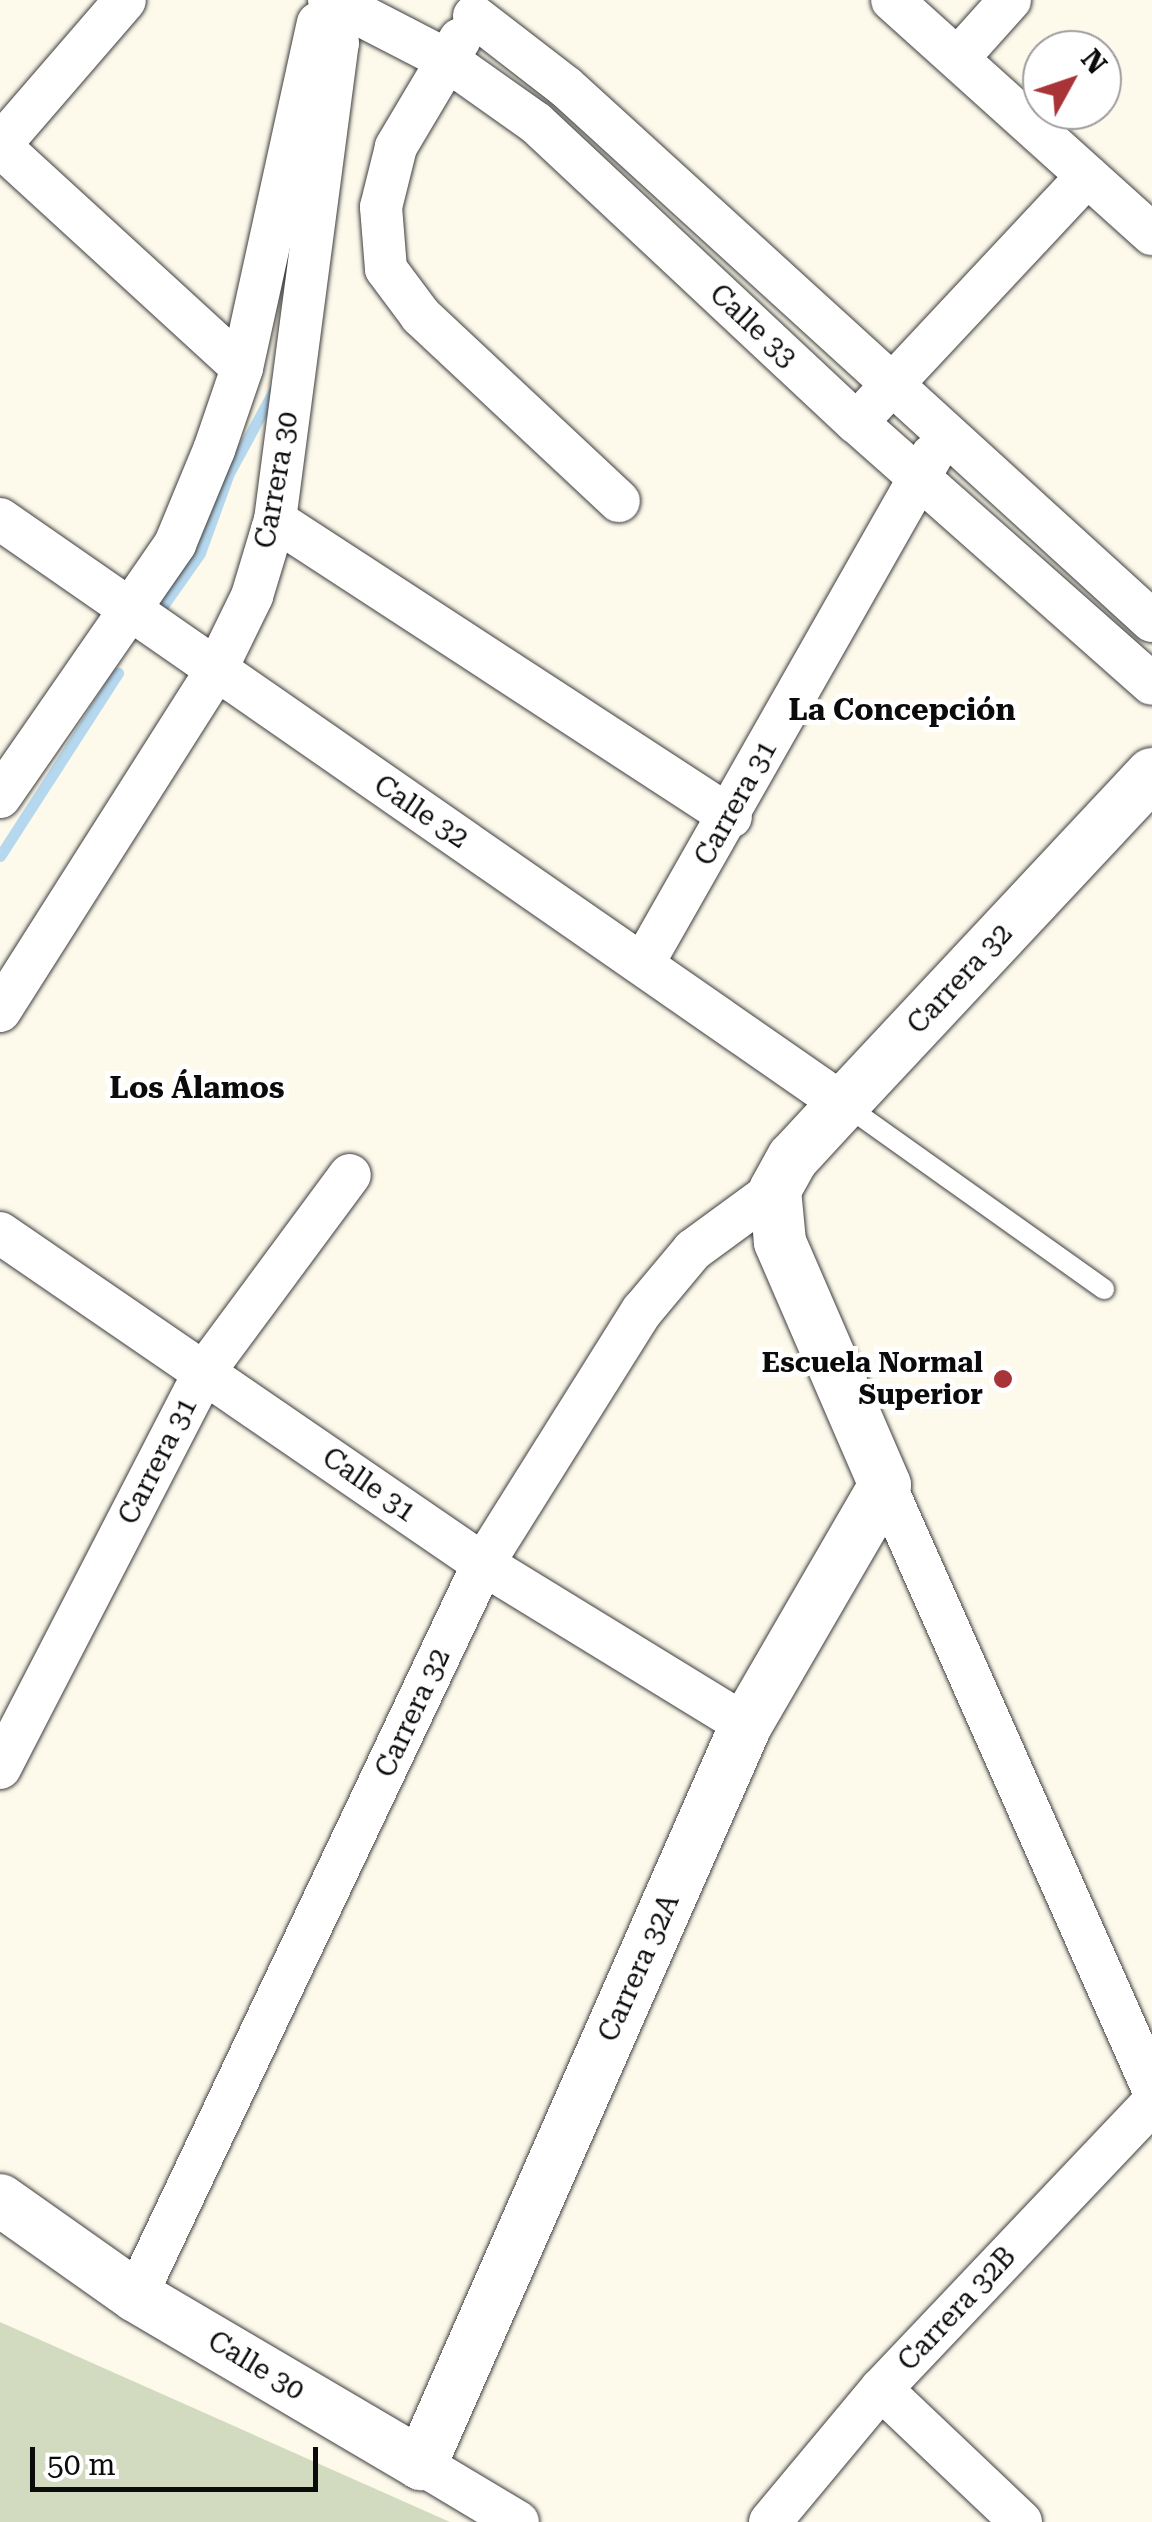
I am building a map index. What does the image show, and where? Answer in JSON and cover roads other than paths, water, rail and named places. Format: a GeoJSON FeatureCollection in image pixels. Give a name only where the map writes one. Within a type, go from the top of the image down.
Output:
{"type":"FeatureCollection","features":[{"type":"Feature","properties":{"kind":"street"},"geometry":{"type":"LineString","coordinates":[[125,0],[0,145],[242,368]]}},
{"type":"Feature","properties":{"kind":"street"},"geometry":{"type":"LineString","coordinates":[[0,797],[132,612],[175,544],[242,368],[312,38],[329,0]]}},
{"type":"Feature","properties":{"kind":"street","name":"Calle 33"},"geometry":{"type":"LineString","coordinates":[[329,0],[447,60],[536,123],[856,422],[1152,684]]}},
{"type":"Feature","properties":{"kind":"street","name":"Carrera 30"},"geometry":{"type":"LineString","coordinates":[[0,1012],[214,672],[252,596],[275,520],[338,43],[329,0]]}},
{"type":"Feature","properties":{"kind":"street"},"geometry":{"type":"LineString","coordinates":[[892,0],[1152,234]]}},
{"type":"Feature","properties":{"kind":"street"},"geometry":{"type":"LineString","coordinates":[[958,58],[1010,0]]}},
{"type":"Feature","properties":{"kind":"street"},"geometry":{"type":"LineString","coordinates":[[479,8],[396,148],[381,206],[386,269],[421,316],[619,500]]}},
{"type":"Feature","properties":{"kind":"street","name":"Calle 33"},"geometry":{"type":"LineString","coordinates":[[479,8],[1152,621]]}},
{"type":"Feature","properties":{"kind":"street"},"geometry":{"type":"LineString","coordinates":[[856,422],[1087,176]]}},
{"type":"Feature","properties":{"kind":"street","name":"Carrera 31"},"geometry":{"type":"LineString","coordinates":[[643,964],[731,817],[917,475],[948,434]]}},
{"type":"Feature","properties":{"kind":"street","name":"Calle 32"},"geometry":{"type":"LineString","coordinates":[[0,520],[842,1104]]}},
{"type":"Feature","properties":{"kind":"street"},"geometry":{"type":"LineString","coordinates":[[275,520],[731,817]]}},
{"type":"Feature","properties":{"kind":"street","name":"Carrera 32"},"geometry":{"type":"LineString","coordinates":[[136,2296],[483,1564],[642,1311],[693,1250],[775,1190],[794,1158],[842,1104],[1152,774]]}},
{"type":"Feature","properties":{"kind":"street","name":"Carrera 31"},"geometry":{"type":"LineString","coordinates":[[0,1768],[204,1372],[350,1175]]}},
{"type":"Feature","properties":{"kind":"street"},"geometry":{"type":"LineString","coordinates":[[775,1190],[780,1242],[1152,2086]]}},
{"type":"Feature","properties":{"kind":"street","name":"Calle 31"},"geometry":{"type":"LineString","coordinates":[[0,1234],[483,1564],[746,1724]]}},
{"type":"Feature","properties":{"kind":"street","name":"Carrera 32A"},"geometry":{"type":"LineString","coordinates":[[421,2464],[746,1724],[885,1485]]}},
{"type":"Feature","properties":{"kind":"street","name":"Carrera 32B"},"geometry":{"type":"LineString","coordinates":[[770,2522],[881,2389],[1152,2103]]}},
{"type":"Feature","properties":{"kind":"street","name":"Calle 30"},"geometry":{"type":"LineString","coordinates":[[0,2200],[136,2296],[518,2522]]}},
{"type":"Feature","properties":{"kind":"street"},"geometry":{"type":"LineString","coordinates":[[881,2389],[1020,2522]]}},
{"type":"Feature","properties":{"kind":"lane"},"geometry":{"type":"LineString","coordinates":[[842,1104],[1104,1289]]}},
{"type":"Feature","properties":{"kind":"waterway"},"geometry":{"type":"LineString","coordinates":[[160,610],[200,553],[229,473],[277,385]]}},
{"type":"Feature","properties":{"kind":"waterway"},"geometry":{"type":"LineString","coordinates":[[0,856],[118,673]]}},
{"type":"Feature","properties":{"kind":"place","name":"Escuela Normal Superior"},"geometry":{"type":"Point","coordinates":[1003,1379]}},
{"type":"Feature","properties":{"kind":"district","name":"La Concepción"},"geometry":{"type":"Point","coordinates":[902,710]}},
{"type":"Feature","properties":{"kind":"district","name":"Los Álamos"},"geometry":{"type":"Point","coordinates":[197,1088]}}]}
